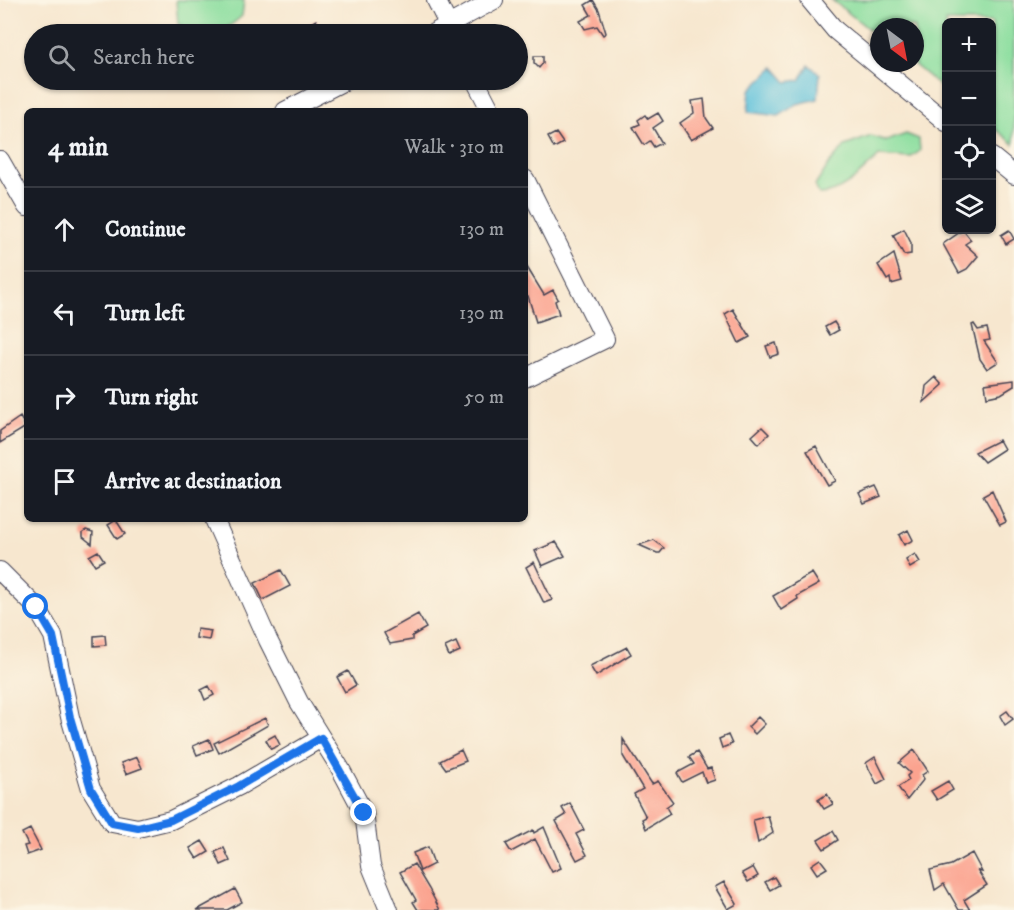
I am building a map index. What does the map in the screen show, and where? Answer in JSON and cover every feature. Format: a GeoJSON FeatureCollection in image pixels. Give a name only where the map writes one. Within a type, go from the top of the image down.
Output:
{"type":"FeatureCollection","features":[{"type":"Feature","properties":{"kind":"street"},"geometry":{"type":"LineString","coordinates":[[435,0],[448,24]]}},
{"type":"Feature","properties":{"kind":"street"},"geometry":{"type":"LineString","coordinates":[[460,24],[495,0]]}},
{"type":"Feature","properties":{"kind":"street"},"geometry":{"type":"LineString","coordinates":[[810,0],[835,30],[942,119]]}},
{"type":"Feature","properties":{"kind":"street"},"geometry":{"type":"LineString","coordinates":[[291,108],[326,90]]}},
{"type":"Feature","properties":{"kind":"street"},"geometry":{"type":"LineString","coordinates":[[480,90],[489,108]]}},
{"type":"Feature","properties":{"kind":"street"},"geometry":{"type":"LineString","coordinates":[[0,160],[24,202]]}},
{"type":"Feature","properties":{"kind":"street"},"geometry":{"type":"LineString","coordinates":[[996,161],[1014,175]]}},
{"type":"Feature","properties":{"kind":"street"},"geometry":{"type":"LineString","coordinates":[[528,185],[605,339],[528,377]]}},
{"type":"Feature","properties":{"kind":"street"},"geometry":{"type":"LineString","coordinates":[[215,522],[268,640],[299,702],[364,813],[371,866],[389,910]]}},
{"type":"Feature","properties":{"kind":"street"},"geometry":{"type":"LineString","coordinates":[[0,570],[36,607],[53,636],[70,717],[91,789],[112,823],[138,828],[171,820],[239,786],[321,738]]}},
{"type":"Feature","properties":{"kind":"green space"},"geometry":{"type":"Polygon","coordinates":[[[176,0],[244,0],[242,16],[232,24],[178,24],[176,0]]]}},
{"type":"Feature","properties":{"kind":"green space"},"geometry":{"type":"Polygon","coordinates":[[[832,0],[1014,0],[1014,144],[996,129],[996,18],[942,18],[942,88],[923,72],[924,18],[870,18],[870,30],[832,0]]]}},
{"type":"Feature","properties":{"kind":"green space"},"geometry":{"type":"Polygon","coordinates":[[[906,134],[919,139],[920,151],[910,158],[879,156],[844,186],[836,191],[819,194],[815,186],[829,164],[845,146],[871,136],[887,141],[906,134]]]}},
{"type":"Feature","properties":{"kind":"water"},"geometry":{"type":"Polygon","coordinates":[[[809,65],[820,74],[818,99],[797,104],[779,116],[748,112],[750,90],[774,67],[787,82],[800,80],[809,65]]]}},
{"type":"Feature","properties":{"kind":"building"},"geometry":{"type":"Polygon","coordinates":[[[593,0],[599,10],[606,33],[603,35],[597,26],[585,29],[580,21],[591,15],[585,5],[593,0]]]}},
{"type":"Feature","properties":{"kind":"building"},"geometry":{"type":"Polygon","coordinates":[[[534,56],[543,56],[543,63],[539,68],[534,63],[534,56]]]}},
{"type":"Feature","properties":{"kind":"building"},"geometry":{"type":"Polygon","coordinates":[[[704,99],[706,118],[713,128],[691,140],[680,123],[694,113],[692,101],[704,99]]]}},
{"type":"Feature","properties":{"kind":"building"},"geometry":{"type":"Polygon","coordinates":[[[658,113],[663,121],[653,128],[662,143],[654,147],[650,141],[644,145],[633,127],[640,124],[638,120],[645,115],[648,119],[658,113]]]}},
{"type":"Feature","properties":{"kind":"building"},"geometry":{"type":"Polygon","coordinates":[[[556,133],[563,143],[554,148],[548,137],[556,133]]]}},
{"type":"Feature","properties":{"kind":"building"},"geometry":{"type":"Polygon","coordinates":[[[904,229],[911,243],[911,254],[904,255],[893,235],[904,229]]]}},
{"type":"Feature","properties":{"kind":"building"},"geometry":{"type":"Polygon","coordinates":[[[1009,230],[1014,239],[1006,244],[1001,235],[1009,230]]]}},
{"type":"Feature","properties":{"kind":"building"},"geometry":{"type":"Polygon","coordinates":[[[957,234],[966,234],[971,240],[965,244],[978,256],[967,269],[959,273],[943,244],[957,234]]]}},
{"type":"Feature","properties":{"kind":"building"},"geometry":{"type":"Polygon","coordinates":[[[894,254],[902,281],[891,284],[890,278],[887,280],[878,265],[894,254]]]}},
{"type":"Feature","properties":{"kind":"building"},"geometry":{"type":"Polygon","coordinates":[[[528,269],[544,295],[553,290],[558,299],[555,301],[559,314],[536,322],[528,296],[528,269]]]}},
{"type":"Feature","properties":{"kind":"building"},"geometry":{"type":"Polygon","coordinates":[[[733,309],[750,337],[739,343],[725,314],[733,309]]]}},
{"type":"Feature","properties":{"kind":"building"},"geometry":{"type":"Polygon","coordinates":[[[834,322],[839,330],[830,335],[825,327],[834,322]]]}},
{"type":"Feature","properties":{"kind":"building"},"geometry":{"type":"Polygon","coordinates":[[[974,324],[978,330],[987,328],[990,340],[984,341],[998,362],[987,369],[980,359],[972,325],[974,324]]]}},
{"type":"Feature","properties":{"kind":"building"},"geometry":{"type":"Polygon","coordinates":[[[776,343],[779,354],[770,357],[766,346],[776,343]]]}},
{"type":"Feature","properties":{"kind":"building"},"geometry":{"type":"Polygon","coordinates":[[[936,377],[943,385],[924,402],[926,386],[936,377]]]}},
{"type":"Feature","properties":{"kind":"building"},"geometry":{"type":"Polygon","coordinates":[[[1014,380],[1014,386],[1001,394],[987,397],[985,384],[1014,380]]]}},
{"type":"Feature","properties":{"kind":"building"},"geometry":{"type":"Polygon","coordinates":[[[20,417],[24,424],[24,428],[0,443],[0,431],[20,417]]]}},
{"type":"Feature","properties":{"kind":"building"},"geometry":{"type":"Polygon","coordinates":[[[762,427],[769,434],[759,444],[752,436],[762,427]]]}},
{"type":"Feature","properties":{"kind":"building"},"geometry":{"type":"Polygon","coordinates":[[[999,440],[1004,449],[984,462],[975,452],[999,440]]]}},
{"type":"Feature","properties":{"kind":"building"},"geometry":{"type":"Polygon","coordinates":[[[816,446],[835,481],[827,485],[807,451],[816,446]]]}},
{"type":"Feature","properties":{"kind":"building"},"geometry":{"type":"Polygon","coordinates":[[[876,487],[881,497],[864,504],[859,494],[876,487]]]}},
{"type":"Feature","properties":{"kind":"building"},"geometry":{"type":"Polygon","coordinates":[[[992,490],[1006,522],[1000,525],[983,495],[992,490]]]}},
{"type":"Feature","properties":{"kind":"building"},"geometry":{"type":"Polygon","coordinates":[[[117,522],[125,534],[117,539],[108,525],[117,522]]]}},
{"type":"Feature","properties":{"kind":"building"},"geometry":{"type":"Polygon","coordinates":[[[86,530],[93,532],[92,544],[83,537],[83,532],[86,530]]]}},
{"type":"Feature","properties":{"kind":"building"},"geometry":{"type":"Polygon","coordinates":[[[908,530],[913,540],[904,545],[899,535],[908,530]]]}},
{"type":"Feature","properties":{"kind":"building"},"geometry":{"type":"Polygon","coordinates":[[[654,540],[664,548],[660,553],[639,545],[654,540]]]}},
{"type":"Feature","properties":{"kind":"building"},"geometry":{"type":"Polygon","coordinates":[[[556,542],[565,556],[542,566],[535,551],[556,542]]]}},
{"type":"Feature","properties":{"kind":"building"},"geometry":{"type":"Polygon","coordinates":[[[98,551],[104,560],[95,565],[89,556],[98,551]]]}},
{"type":"Feature","properties":{"kind":"building"},"geometry":{"type":"Polygon","coordinates":[[[915,554],[920,562],[910,568],[906,560],[915,554]]]}},
{"type":"Feature","properties":{"kind":"building"},"geometry":{"type":"Polygon","coordinates":[[[534,562],[552,600],[544,603],[526,567],[534,562]]]}},
{"type":"Feature","properties":{"kind":"building"},"geometry":{"type":"Polygon","coordinates":[[[281,570],[290,586],[263,600],[255,583],[281,570]]]}},
{"type":"Feature","properties":{"kind":"building"},"geometry":{"type":"Polygon","coordinates":[[[812,573],[819,584],[797,596],[798,599],[781,610],[773,596],[812,573]]]}},
{"type":"Feature","properties":{"kind":"building"},"geometry":{"type":"Polygon","coordinates":[[[418,614],[426,628],[412,636],[412,640],[390,644],[384,633],[418,614]]]}},
{"type":"Feature","properties":{"kind":"building"},"geometry":{"type":"Polygon","coordinates":[[[197,629],[211,631],[209,640],[196,638],[197,629]]]}},
{"type":"Feature","properties":{"kind":"building"},"geometry":{"type":"Polygon","coordinates":[[[105,635],[106,645],[94,646],[94,636],[105,635]]]}},
{"type":"Feature","properties":{"kind":"building"},"geometry":{"type":"Polygon","coordinates":[[[456,642],[460,651],[449,656],[445,647],[456,642]]]}},
{"type":"Feature","properties":{"kind":"building"},"geometry":{"type":"Polygon","coordinates":[[[627,647],[631,654],[596,676],[590,666],[627,647]]]}},
{"type":"Feature","properties":{"kind":"building"},"geometry":{"type":"Polygon","coordinates":[[[348,671],[356,685],[345,692],[337,677],[348,671]]]}},
{"type":"Feature","properties":{"kind":"building"},"geometry":{"type":"Polygon","coordinates":[[[209,686],[214,695],[205,700],[201,690],[209,686]]]}},
{"type":"Feature","properties":{"kind":"building"},"geometry":{"type":"Polygon","coordinates":[[[1007,711],[1013,719],[1005,725],[1000,716],[1007,711]]]}},
{"type":"Feature","properties":{"kind":"building"},"geometry":{"type":"Polygon","coordinates":[[[758,717],[765,724],[755,734],[748,727],[758,717]]]}},
{"type":"Feature","properties":{"kind":"building"},"geometry":{"type":"Polygon","coordinates":[[[265,718],[268,725],[219,753],[214,743],[265,718]]]}},
{"type":"Feature","properties":{"kind":"building"},"geometry":{"type":"Polygon","coordinates":[[[275,735],[280,745],[271,749],[266,740],[275,735]]]}},
{"type":"Feature","properties":{"kind":"building"},"geometry":{"type":"Polygon","coordinates":[[[728,735],[732,744],[722,748],[719,739],[728,735]]]}},
{"type":"Feature","properties":{"kind":"building"},"geometry":{"type":"Polygon","coordinates":[[[209,739],[213,749],[197,755],[193,746],[209,739]]]}},
{"type":"Feature","properties":{"kind":"building"},"geometry":{"type":"Polygon","coordinates":[[[623,739],[652,784],[658,781],[673,802],[666,807],[670,814],[646,829],[642,819],[646,817],[634,794],[643,789],[623,756],[623,739]]]}},
{"type":"Feature","properties":{"kind":"building"},"geometry":{"type":"Polygon","coordinates":[[[461,750],[466,761],[446,769],[440,761],[461,750]]]}},
{"type":"Feature","properties":{"kind":"building"},"geometry":{"type":"Polygon","coordinates":[[[914,750],[928,771],[922,775],[924,779],[907,800],[898,787],[909,780],[907,776],[910,773],[899,763],[914,750]]]}},
{"type":"Feature","properties":{"kind":"building"},"geometry":{"type":"Polygon","coordinates":[[[697,752],[707,769],[711,768],[715,780],[706,783],[702,772],[682,782],[677,773],[694,764],[689,757],[697,752]]]}},
{"type":"Feature","properties":{"kind":"building"},"geometry":{"type":"Polygon","coordinates":[[[137,757],[142,768],[126,774],[121,763],[137,757]]]}},
{"type":"Feature","properties":{"kind":"building"},"geometry":{"type":"Polygon","coordinates":[[[875,757],[886,779],[877,784],[866,763],[875,757]]]}},
{"type":"Feature","properties":{"kind":"building"},"geometry":{"type":"Polygon","coordinates":[[[948,781],[953,790],[937,800],[931,791],[948,781]]]}},
{"type":"Feature","properties":{"kind":"building"},"geometry":{"type":"Polygon","coordinates":[[[827,794],[833,804],[824,809],[818,800],[827,794]]]}},
{"type":"Feature","properties":{"kind":"building"},"geometry":{"type":"Polygon","coordinates":[[[570,803],[584,830],[576,834],[587,855],[577,860],[556,821],[566,815],[562,808],[570,803]]]}},
{"type":"Feature","properties":{"kind":"building"},"geometry":{"type":"Polygon","coordinates":[[[768,816],[773,833],[758,843],[753,820],[768,816]]]}},
{"type":"Feature","properties":{"kind":"building"},"geometry":{"type":"Polygon","coordinates":[[[544,827],[561,868],[552,872],[535,839],[511,852],[506,844],[544,827]]]}},
{"type":"Feature","properties":{"kind":"building"},"geometry":{"type":"Polygon","coordinates":[[[30,829],[41,850],[27,855],[24,846],[28,845],[22,833],[30,829]]]}},
{"type":"Feature","properties":{"kind":"building"},"geometry":{"type":"Polygon","coordinates":[[[833,831],[838,840],[824,849],[818,840],[833,831]]]}},
{"type":"Feature","properties":{"kind":"building"},"geometry":{"type":"Polygon","coordinates":[[[202,841],[209,852],[197,859],[190,848],[202,841]]]}},
{"type":"Feature","properties":{"kind":"building"},"geometry":{"type":"Polygon","coordinates":[[[428,847],[434,864],[420,871],[413,853],[428,847]]]}},
{"type":"Feature","properties":{"kind":"building"},"geometry":{"type":"Polygon","coordinates":[[[224,848],[230,861],[221,865],[215,852],[224,848]]]}},
{"type":"Feature","properties":{"kind":"building"},"geometry":{"type":"Polygon","coordinates":[[[972,853],[982,872],[978,871],[987,885],[964,900],[970,910],[959,910],[944,884],[935,890],[930,870],[951,865],[972,853]]]}},
{"type":"Feature","properties":{"kind":"building"},"geometry":{"type":"Polygon","coordinates":[[[820,859],[827,868],[817,874],[811,865],[820,859]]]}},
{"type":"Feature","properties":{"kind":"building"},"geometry":{"type":"Polygon","coordinates":[[[414,864],[440,910],[418,910],[413,902],[416,900],[400,872],[414,864]]]}},
{"type":"Feature","properties":{"kind":"building"},"geometry":{"type":"Polygon","coordinates":[[[753,867],[758,876],[748,882],[742,873],[753,867]]]}},
{"type":"Feature","properties":{"kind":"building"},"geometry":{"type":"Polygon","coordinates":[[[774,877],[779,885],[770,890],[765,882],[774,877]]]}},
{"type":"Feature","properties":{"kind":"building"},"geometry":{"type":"Polygon","coordinates":[[[724,882],[737,904],[728,909],[715,887],[724,882]]]}},
{"type":"Feature","properties":{"kind":"building"},"geometry":{"type":"Polygon","coordinates":[[[235,889],[242,902],[227,910],[197,910],[235,889]]]}},
{"type":"Feature","properties":{"kind":"route"},"geometry":{"type":"LineString","coordinates":[[36,607],[53,636],[70,717],[91,789],[112,823],[138,828],[171,820],[239,786],[321,738],[364,813]]}}]}
